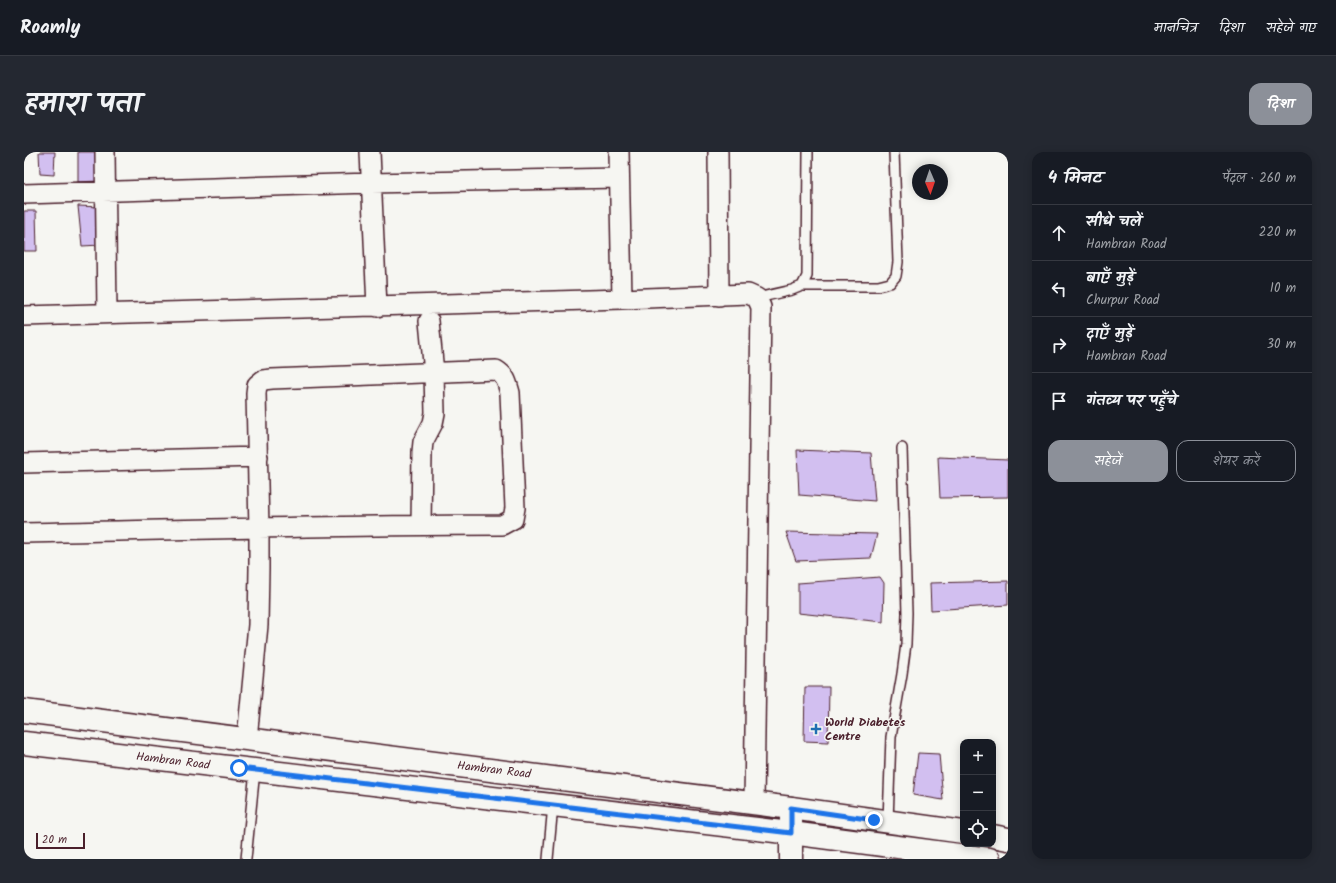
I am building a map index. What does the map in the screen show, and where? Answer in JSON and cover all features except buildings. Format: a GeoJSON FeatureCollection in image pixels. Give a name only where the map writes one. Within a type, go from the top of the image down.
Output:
{"type":"FeatureCollection","features":[{"type":"Feature","properties":{"kind":"main road","name":"Hambran Road"},"geometry":{"type":"LineString","coordinates":[[24,711],[754,803],[960,832]]}},
{"type":"Feature","properties":{"kind":"main road","name":"Hambran Road"},"geometry":{"type":"LineString","coordinates":[[24,743],[791,833],[989,859]]}},
{"type":"Feature","properties":{"kind":"main road"},"geometry":{"type":"LineString","coordinates":[[791,808],[791,859]]}},
{"type":"Feature","properties":{"kind":"main road"},"geometry":{"type":"LineString","coordinates":[[996,837],[1008,839]]}},
{"type":"Feature","properties":{"kind":"street"},"geometry":{"type":"LineString","coordinates":[[105,152],[107,313]]}},
{"type":"Feature","properties":{"kind":"street"},"geometry":{"type":"LineString","coordinates":[[370,152],[377,307]]}},
{"type":"Feature","properties":{"kind":"street"},"geometry":{"type":"LineString","coordinates":[[619,152],[622,299]]}},
{"type":"Feature","properties":{"kind":"street"},"geometry":{"type":"LineString","coordinates":[[718,152],[719,296]]}},
{"type":"Feature","properties":{"kind":"street"},"geometry":{"type":"LineString","coordinates":[[24,194],[371,183],[619,178]]}},
{"type":"Feature","properties":{"kind":"street"},"geometry":{"type":"LineString","coordinates":[[24,316],[377,307],[748,294],[757,298],[761,307],[754,803]]}},
{"type":"Feature","properties":{"kind":"street"},"geometry":{"type":"LineString","coordinates":[[421,525],[423,442],[433,423],[435,413],[434,373],[429,321]]}},
{"type":"Feature","properties":{"kind":"street"},"geometry":{"type":"LineString","coordinates":[[24,533],[259,529],[421,525],[502,525],[513,519],[515,508],[510,393],[504,375],[496,370],[263,380],[257,385],[259,529],[258,625],[247,739]]}},
{"type":"Feature","properties":{"kind":"street"},"geometry":{"type":"LineString","coordinates":[[24,463],[258,458]]}},
{"type":"Feature","properties":{"kind":"lane"},"geometry":{"type":"LineString","coordinates":[[802,286],[807,276],[808,260],[808,152]]}},
{"type":"Feature","properties":{"kind":"lane"},"geometry":{"type":"LineString","coordinates":[[757,298],[792,290],[802,286],[878,286],[890,283],[896,276],[898,262],[894,152]]}},
{"type":"Feature","properties":{"kind":"lane"},"geometry":{"type":"LineString","coordinates":[[888,822],[891,737],[906,644],[902,448]]}},
{"type":"Feature","properties":{"kind":"lane"},"geometry":{"type":"LineString","coordinates":[[246,859],[255,770]]}},
{"type":"Feature","properties":{"kind":"lane"},"geometry":{"type":"LineString","coordinates":[[548,859],[553,805]]}},
{"type":"Feature","properties":{"kind":"place","name":"World Diabetes Centre"},"geometry":{"type":"Point","coordinates":[816,729]}},
{"type":"Feature","properties":{"kind":"route"},"geometry":{"type":"LineString","coordinates":[[239,768],[791,833],[791,808],[874,820]]}}]}
